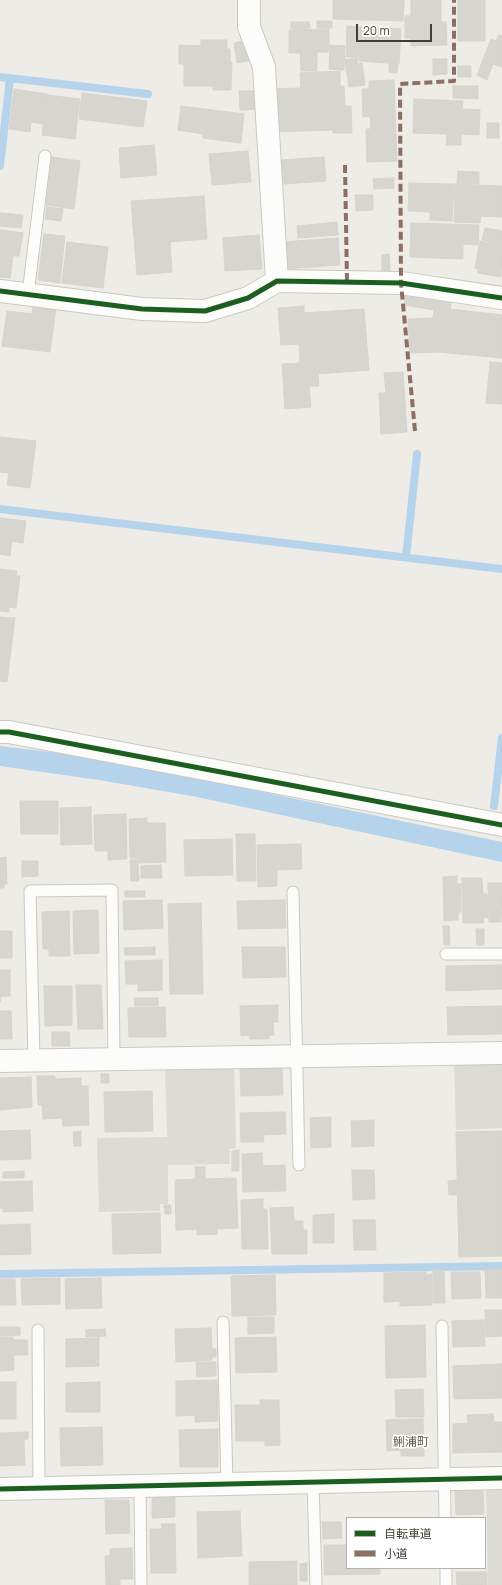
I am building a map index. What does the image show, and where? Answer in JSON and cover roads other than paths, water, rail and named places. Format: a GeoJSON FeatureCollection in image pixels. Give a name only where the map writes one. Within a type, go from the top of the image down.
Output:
{"type":"FeatureCollection","features":[{"type":"Feature","properties":{"kind":"street"},"geometry":{"type":"LineString","coordinates":[[248,0],[249,27],[264,67],[277,280]]}},
{"type":"Feature","properties":{"kind":"street"},"geometry":{"type":"LineString","coordinates":[[0,291],[142,309],[205,311],[248,298],[277,280],[401,284],[502,298]]}},
{"type":"Feature","properties":{"kind":"street"},"geometry":{"type":"LineString","coordinates":[[0,732],[25,735],[502,825]]}},
{"type":"Feature","properties":{"kind":"street"},"geometry":{"type":"LineString","coordinates":[[0,1061],[502,1054]]}},
{"type":"Feature","properties":{"kind":"street"},"geometry":{"type":"LineString","coordinates":[[0,1489],[502,1478]]}},
{"type":"Feature","properties":{"kind":"lane"},"geometry":{"type":"LineString","coordinates":[[28,294],[45,156]]}},
{"type":"Feature","properties":{"kind":"lane"},"geometry":{"type":"LineString","coordinates":[[34,1060],[30,891],[97,890],[112,890],[114,1059]]}},
{"type":"Feature","properties":{"kind":"lane"},"geometry":{"type":"LineString","coordinates":[[293,892],[299,1165]]}},
{"type":"Feature","properties":{"kind":"lane"},"geometry":{"type":"LineString","coordinates":[[446,954],[502,954]]}},
{"type":"Feature","properties":{"kind":"lane"},"geometry":{"type":"LineString","coordinates":[[222,1322],[227,1484]]}},
{"type":"Feature","properties":{"kind":"lane"},"geometry":{"type":"LineString","coordinates":[[442,1326],[445,1517]]}},
{"type":"Feature","properties":{"kind":"lane"},"geometry":{"type":"LineString","coordinates":[[38,1330],[39,1488]]}},
{"type":"Feature","properties":{"kind":"lane"},"geometry":{"type":"LineString","coordinates":[[313,1482],[316,1585]]}},
{"type":"Feature","properties":{"kind":"lane"},"geometry":{"type":"LineString","coordinates":[[140,1486],[141,1585]]}},
{"type":"Feature","properties":{"kind":"lane"},"geometry":{"type":"LineString","coordinates":[[446,1569],[446,1585]]}},
{"type":"Feature","properties":{"kind":"water"},"geometry":{"type":"Polygon","coordinates":[[[0,746],[100,758],[502,842],[502,862],[192,796],[99,780],[0,766],[0,746]]]}},
{"type":"Feature","properties":{"kind":"waterway"},"geometry":{"type":"LineString","coordinates":[[0,77],[148,94]]}},
{"type":"Feature","properties":{"kind":"waterway"},"geometry":{"type":"LineString","coordinates":[[0,166],[10,78]]}},
{"type":"Feature","properties":{"kind":"waterway"},"geometry":{"type":"LineString","coordinates":[[406,557],[417,454]]}},
{"type":"Feature","properties":{"kind":"waterway"},"geometry":{"type":"LineString","coordinates":[[0,509],[502,569]]}},
{"type":"Feature","properties":{"kind":"waterway"},"geometry":{"type":"LineString","coordinates":[[494,806],[502,738]]}},
{"type":"Feature","properties":{"kind":"waterway"},"geometry":{"type":"LineString","coordinates":[[0,1274],[502,1266]]}},
{"type":"Feature","properties":{"kind":"district","name":"鯏浦町"},"geometry":{"type":"Point","coordinates":[411,1443]}}]}
